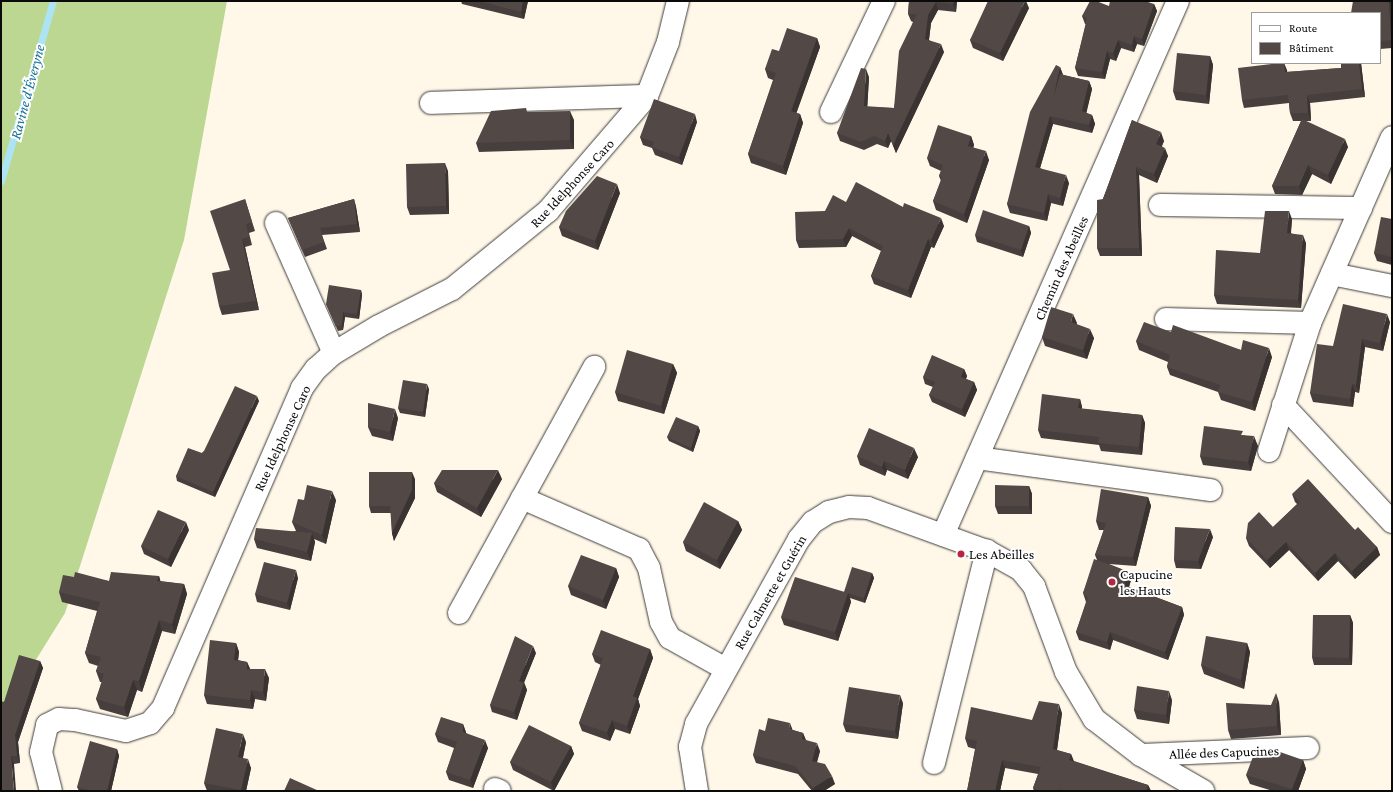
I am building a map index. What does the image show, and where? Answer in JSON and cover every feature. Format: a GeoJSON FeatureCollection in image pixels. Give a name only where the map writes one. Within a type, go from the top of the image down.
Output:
{"type":"FeatureCollection","features":[{"type":"Feature","properties":{"kind":"street","name":"Rue Idelphonse Caro"},"geometry":{"type":"LineString","coordinates":[[51,791],[41,752],[47,725],[59,719],[75,720],[126,731],[150,723],[163,708],[302,388],[334,353],[452,289],[500,253],[548,211],[647,96],[668,42],[678,1]]}},
{"type":"Feature","properties":{"kind":"street"},"geometry":{"type":"LineString","coordinates":[[831,112],[884,1]]}},
{"type":"Feature","properties":{"kind":"street","name":"Chemin des Abeilles"},"geometry":{"type":"LineString","coordinates":[[943,535],[1178,1]]}},
{"type":"Feature","properties":{"kind":"street"},"geometry":{"type":"LineString","coordinates":[[431,103],[647,96]]}},
{"type":"Feature","properties":{"kind":"street"},"geometry":{"type":"LineString","coordinates":[[1269,451],[1310,323],[1392,137]]}},
{"type":"Feature","properties":{"kind":"street"},"geometry":{"type":"LineString","coordinates":[[1160,205],[1361,208]]}},
{"type":"Feature","properties":{"kind":"street"},"geometry":{"type":"LineString","coordinates":[[276,223],[334,353]]}},
{"type":"Feature","properties":{"kind":"street"},"geometry":{"type":"LineString","coordinates":[[1332,274],[1392,286]]}},
{"type":"Feature","properties":{"kind":"street"},"geometry":{"type":"LineString","coordinates":[[1166,319],[1310,323]]}},
{"type":"Feature","properties":{"kind":"street"},"geometry":{"type":"LineString","coordinates":[[459,613],[594,367]]}},
{"type":"Feature","properties":{"kind":"street"},"geometry":{"type":"LineString","coordinates":[[1283,405],[1392,522]]}},
{"type":"Feature","properties":{"kind":"street"},"geometry":{"type":"LineString","coordinates":[[977,458],[1211,490]]}},
{"type":"Feature","properties":{"kind":"street"},"geometry":{"type":"LineString","coordinates":[[522,498],[639,549],[649,568],[661,622],[670,638],[726,670]]}},
{"type":"Feature","properties":{"kind":"street","name":"Rue Calmette et Guérin"},"geometry":{"type":"LineString","coordinates":[[697,791],[690,747],[696,724],[799,539],[813,522],[829,512],[848,507],[868,508],[987,551],[1021,570],[1034,586],[1078,697],[1094,719],[1141,755],[1203,791]]}},
{"type":"Feature","properties":{"kind":"street"},"geometry":{"type":"LineString","coordinates":[[934,763],[987,551]]}},
{"type":"Feature","properties":{"kind":"street","name":"Allée des Capucines"},"geometry":{"type":"LineString","coordinates":[[1141,755],[1308,748]]}},
{"type":"Feature","properties":{"kind":"green space"},"geometry":{"type":"Polygon","coordinates":[[[1,1],[227,1],[184,240],[65,613],[1,716],[1,1]]]}},
{"type":"Feature","properties":{"kind":"building"},"geometry":{"type":"Polygon","coordinates":[[[479,1],[523,1],[521,12],[479,1]]]}},
{"type":"Feature","properties":{"kind":"building"},"geometry":{"type":"Polygon","coordinates":[[[909,1],[954,1],[953,4],[936,2],[928,15],[925,39],[941,44],[893,145],[888,133],[885,141],[874,136],[861,142],[837,133],[861,68],[866,69],[864,106],[894,108],[899,51],[917,14],[908,14],[909,1]]]}},
{"type":"Feature","properties":{"kind":"building"},"geometry":{"type":"Polygon","coordinates":[[[988,1],[1025,1],[1000,53],[970,40],[988,1]]]}},
{"type":"Feature","properties":{"kind":"building"},"geometry":{"type":"Polygon","coordinates":[[[1090,1],[1096,1],[1109,6],[1110,1],[1145,1],[1154,4],[1142,39],[1134,36],[1132,45],[1118,40],[1113,53],[1107,51],[1102,72],[1075,68],[1087,18],[1082,16],[1090,1]]]}},
{"type":"Feature","properties":{"kind":"building"},"geometry":{"type":"Polygon","coordinates":[[[1353,1],[1389,1],[1391,40],[1381,41],[1381,12],[1351,12],[1353,1]]]}},
{"type":"Feature","properties":{"kind":"building"},"geometry":{"type":"Polygon","coordinates":[[[787,28],[817,38],[791,111],[800,114],[783,166],[748,154],[776,73],[765,69],[772,49],[779,51],[787,28]]]}},
{"type":"Feature","properties":{"kind":"building"},"geometry":{"type":"Polygon","coordinates":[[[1177,53],[1210,56],[1206,95],[1173,91],[1177,53]]]}},
{"type":"Feature","properties":{"kind":"building"},"geometry":{"type":"Polygon","coordinates":[[[1284,64],[1285,72],[1341,68],[1341,64],[1359,64],[1362,89],[1307,95],[1308,113],[1290,113],[1288,95],[1242,100],[1238,68],[1284,64]]]}},
{"type":"Feature","properties":{"kind":"building"},"geometry":{"type":"Polygon","coordinates":[[[1056,65],[1060,67],[1053,99],[1060,74],[1089,81],[1082,111],[1092,115],[1089,125],[1050,116],[1035,167],[1066,175],[1060,198],[1048,194],[1044,213],[1007,204],[1030,112],[1056,65]]]}},
{"type":"Feature","properties":{"kind":"building"},"geometry":{"type":"Polygon","coordinates":[[[654,99],[695,114],[679,157],[652,147],[654,142],[640,137],[654,99]]]}},
{"type":"Feature","properties":{"kind":"building"},"geometry":{"type":"Polygon","coordinates":[[[526,108],[526,112],[570,111],[570,140],[476,143],[491,111],[526,108]]]}},
{"type":"Feature","properties":{"kind":"building"},"geometry":{"type":"Polygon","coordinates":[[[1302,119],[1345,139],[1328,175],[1308,165],[1299,186],[1272,186],[1302,119]]]}},
{"type":"Feature","properties":{"kind":"building"},"geometry":{"type":"Polygon","coordinates":[[[1132,120],[1161,132],[1156,144],[1165,148],[1154,174],[1136,167],[1139,248],[1097,248],[1097,200],[1103,199],[1132,120]]]}},
{"type":"Feature","properties":{"kind":"building"},"geometry":{"type":"Polygon","coordinates":[[[938,125],[971,136],[968,146],[986,151],[964,214],[933,201],[942,177],[939,176],[943,165],[927,158],[938,125]]]}},
{"type":"Feature","properties":{"kind":"building"},"geometry":{"type":"Polygon","coordinates":[[[445,163],[446,206],[407,207],[406,164],[445,163]]]}},
{"type":"Feature","properties":{"kind":"building"},"geometry":{"type":"Polygon","coordinates":[[[597,176],[617,184],[595,241],[559,227],[566,211],[597,176]]]}},
{"type":"Feature","properties":{"kind":"building"},"geometry":{"type":"Polygon","coordinates":[[[856,182],[903,207],[904,203],[941,218],[931,240],[928,239],[908,290],[871,276],[883,246],[849,228],[843,239],[796,240],[795,212],[825,211],[833,195],[846,202],[856,182]]]}},
{"type":"Feature","properties":{"kind":"building"},"geometry":{"type":"Polygon","coordinates":[[[245,199],[252,222],[246,224],[249,237],[242,239],[256,301],[219,306],[212,273],[230,270],[210,211],[245,199]]]}},
{"type":"Feature","properties":{"kind":"building"},"geometry":{"type":"Polygon","coordinates":[[[354,199],[357,224],[320,228],[324,242],[302,250],[288,218],[354,199]]]}},
{"type":"Feature","properties":{"kind":"building"},"geometry":{"type":"Polygon","coordinates":[[[983,210],[1029,226],[1021,250],[975,235],[983,210]]]}},
{"type":"Feature","properties":{"kind":"building"},"geometry":{"type":"Polygon","coordinates":[[[1265,211],[1289,211],[1287,233],[1303,235],[1298,300],[1214,295],[1216,250],[1260,253],[1265,211]]]}},
{"type":"Feature","properties":{"kind":"building"},"geometry":{"type":"Polygon","coordinates":[[[1381,217],[1392,219],[1392,257],[1374,253],[1381,217]]]}},
{"type":"Feature","properties":{"kind":"building"},"geometry":{"type":"Polygon","coordinates":[[[329,285],[361,290],[357,314],[343,312],[342,325],[336,327],[326,304],[329,285]]]}},
{"type":"Feature","properties":{"kind":"building"},"geometry":{"type":"Polygon","coordinates":[[[1343,304],[1387,314],[1380,343],[1362,339],[1356,385],[1352,384],[1350,399],[1310,393],[1317,344],[1333,346],[1343,304]]]}},
{"type":"Feature","properties":{"kind":"building"},"geometry":{"type":"Polygon","coordinates":[[[1051,307],[1073,314],[1071,322],[1090,329],[1083,350],[1042,337],[1051,307]]]}},
{"type":"Feature","properties":{"kind":"building"},"geometry":{"type":"Polygon","coordinates":[[[1144,322],[1171,332],[1173,325],[1241,350],[1243,340],[1269,348],[1252,402],[1218,392],[1220,385],[1167,367],[1170,355],[1136,341],[1144,322]]]}},
{"type":"Feature","properties":{"kind":"building"},"geometry":{"type":"Polygon","coordinates":[[[627,350],[673,364],[661,406],[615,392],[627,350]]]}},
{"type":"Feature","properties":{"kind":"building"},"geometry":{"type":"Polygon","coordinates":[[[932,355],[964,369],[961,377],[974,382],[962,409],[929,395],[935,382],[923,377],[932,355]]]}},
{"type":"Feature","properties":{"kind":"building"},"geometry":{"type":"Polygon","coordinates":[[[403,380],[427,384],[423,412],[398,408],[403,380]]]}},
{"type":"Feature","properties":{"kind":"building"},"geometry":{"type":"Polygon","coordinates":[[[235,386],[257,396],[213,492],[176,476],[188,448],[202,453],[204,451],[235,386]]]}},
{"type":"Feature","properties":{"kind":"building"},"geometry":{"type":"Polygon","coordinates":[[[1042,394],[1080,399],[1078,408],[1142,415],[1139,447],[1098,443],[1099,437],[1038,430],[1042,394]]]}},
{"type":"Feature","properties":{"kind":"building"},"geometry":{"type":"Polygon","coordinates":[[[368,403],[395,409],[390,432],[368,427],[368,403]]]}},
{"type":"Feature","properties":{"kind":"building"},"geometry":{"type":"Polygon","coordinates":[[[676,417],[698,426],[691,448],[667,437],[676,417]]]}},
{"type":"Feature","properties":{"kind":"building"},"geometry":{"type":"Polygon","coordinates":[[[1204,426],[1243,431],[1241,435],[1254,436],[1248,462],[1200,456],[1204,426]]]}},
{"type":"Feature","properties":{"kind":"building"},"geometry":{"type":"Polygon","coordinates":[[[869,428],[914,448],[905,470],[884,461],[882,467],[857,456],[869,428]]]}},
{"type":"Feature","properties":{"kind":"building"},"geometry":{"type":"Polygon","coordinates":[[[442,470],[498,470],[477,508],[434,483],[442,470]]]}},
{"type":"Feature","properties":{"kind":"building"},"geometry":{"type":"Polygon","coordinates":[[[369,472],[412,472],[412,490],[392,533],[390,506],[369,506],[369,472]]]}},
{"type":"Feature","properties":{"kind":"building"},"geometry":{"type":"Polygon","coordinates":[[[1308,479],[1355,530],[1358,527],[1377,547],[1352,571],[1335,553],[1315,573],[1286,542],[1267,560],[1246,538],[1248,523],[1259,512],[1273,527],[1300,502],[1292,494],[1308,479]]]}},
{"type":"Feature","properties":{"kind":"building"},"geometry":{"type":"Polygon","coordinates":[[[307,485],[332,491],[322,535],[292,522],[298,499],[304,500],[307,485]]]}},
{"type":"Feature","properties":{"kind":"building"},"geometry":{"type":"Polygon","coordinates":[[[995,485],[1029,486],[1029,506],[995,506],[995,485]]]}},
{"type":"Feature","properties":{"kind":"building"},"geometry":{"type":"Polygon","coordinates":[[[1101,489],[1148,497],[1133,557],[1095,555],[1106,523],[1096,521],[1101,489]]]}},
{"type":"Feature","properties":{"kind":"building"},"geometry":{"type":"Polygon","coordinates":[[[704,502],[738,521],[717,560],[683,542],[704,502]]]}},
{"type":"Feature","properties":{"kind":"building"},"geometry":{"type":"Polygon","coordinates":[[[158,510],[186,522],[168,559],[141,546],[158,510]]]}},
{"type":"Feature","properties":{"kind":"building"},"geometry":{"type":"Polygon","coordinates":[[[1175,527],[1210,529],[1198,561],[1174,560],[1175,527]]]}},
{"type":"Feature","properties":{"kind":"building"},"geometry":{"type":"Polygon","coordinates":[[[256,528],[312,533],[307,552],[254,539],[256,528]]]}},
{"type":"Feature","properties":{"kind":"building"},"geometry":{"type":"Polygon","coordinates":[[[581,555],[616,568],[603,600],[568,586],[581,555]]]}},
{"type":"Feature","properties":{"kind":"building"},"geometry":{"type":"Polygon","coordinates":[[[1094,559],[1129,572],[1124,585],[1182,607],[1165,652],[1110,632],[1107,642],[1076,632],[1088,598],[1083,593],[1094,559]]]}},
{"type":"Feature","properties":{"kind":"building"},"geometry":{"type":"Polygon","coordinates":[[[264,562],[296,570],[287,603],[255,594],[264,562]]]}},
{"type":"Feature","properties":{"kind":"building"},"geometry":{"type":"Polygon","coordinates":[[[852,567],[872,573],[864,598],[844,592],[852,567]]]}},
{"type":"Feature","properties":{"kind":"building"},"geometry":{"type":"Polygon","coordinates":[[[75,572],[109,581],[111,572],[159,576],[157,581],[184,584],[172,624],[159,620],[139,681],[133,680],[124,707],[96,699],[104,674],[96,671],[101,657],[85,653],[100,602],[59,592],[63,575],[74,577],[75,572]]]}},
{"type":"Feature","properties":{"kind":"building"},"geometry":{"type":"Polygon","coordinates":[[[795,577],[848,593],[835,632],[781,617],[795,577]]]}},
{"type":"Feature","properties":{"kind":"building"},"geometry":{"type":"Polygon","coordinates":[[[1313,615],[1350,615],[1349,658],[1312,657],[1313,615]]]}},
{"type":"Feature","properties":{"kind":"building"},"geometry":{"type":"Polygon","coordinates":[[[601,630],[650,649],[633,696],[637,698],[627,726],[612,720],[607,732],[579,723],[603,658],[592,654],[601,630]]]}},
{"type":"Feature","properties":{"kind":"building"},"geometry":{"type":"Polygon","coordinates":[[[515,636],[533,646],[519,681],[524,683],[514,712],[490,705],[515,636]]]}},
{"type":"Feature","properties":{"kind":"building"},"geometry":{"type":"Polygon","coordinates":[[[1206,636],[1247,643],[1241,680],[1201,665],[1206,636]]]}},
{"type":"Feature","properties":{"kind":"building"},"geometry":{"type":"Polygon","coordinates":[[[210,640],[236,643],[234,660],[247,662],[247,669],[265,669],[263,692],[251,690],[250,700],[204,695],[210,640]]]}},
{"type":"Feature","properties":{"kind":"building"},"geometry":{"type":"Polygon","coordinates":[[[19,655],[40,661],[15,735],[17,756],[11,756],[14,791],[1,791],[1,701],[4,702],[19,655]]]}},
{"type":"Feature","properties":{"kind":"building"},"geometry":{"type":"Polygon","coordinates":[[[1137,686],[1169,691],[1166,715],[1134,710],[1137,686]]]}},
{"type":"Feature","properties":{"kind":"building"},"geometry":{"type":"Polygon","coordinates":[[[849,687],[900,695],[895,731],[843,724],[849,687]]]}},
{"type":"Feature","properties":{"kind":"building"},"geometry":{"type":"Polygon","coordinates":[[[1276,693],[1277,726],[1228,730],[1226,703],[1271,705],[1276,693]]]}},
{"type":"Feature","properties":{"kind":"building"},"geometry":{"type":"Polygon","coordinates":[[[1039,701],[1059,704],[1053,749],[1071,754],[1069,760],[1148,785],[1146,791],[1065,791],[1059,789],[1059,791],[1042,791],[1033,788],[1041,767],[1002,760],[995,791],[967,791],[977,741],[965,738],[971,707],[1032,720],[1039,701]]]}},
{"type":"Feature","properties":{"kind":"building"},"geometry":{"type":"Polygon","coordinates":[[[441,717],[463,724],[463,732],[485,740],[470,780],[446,772],[457,742],[435,734],[441,717]]]}},
{"type":"Feature","properties":{"kind":"building"},"geometry":{"type":"Polygon","coordinates":[[[768,718],[790,723],[789,729],[803,733],[802,739],[817,743],[812,761],[825,764],[832,776],[813,788],[795,766],[753,755],[759,729],[765,731],[768,718]]]}},
{"type":"Feature","properties":{"kind":"building"},"geometry":{"type":"Polygon","coordinates":[[[529,725],[571,746],[551,782],[510,762],[529,725]]]}},
{"type":"Feature","properties":{"kind":"building"},"geometry":{"type":"Polygon","coordinates":[[[216,728],[243,734],[238,757],[248,759],[241,790],[204,783],[216,728]]]}},
{"type":"Feature","properties":{"kind":"building"},"geometry":{"type":"Polygon","coordinates":[[[90,741],[117,749],[107,791],[88,791],[89,790],[77,787],[90,741]]]}},
{"type":"Feature","properties":{"kind":"building"},"geometry":{"type":"Polygon","coordinates":[[[1280,752],[1303,760],[1292,789],[1246,775],[1254,754],[1280,752]]]}},
{"type":"Feature","properties":{"kind":"building"},"geometry":{"type":"Polygon","coordinates":[[[290,778],[319,791],[284,791],[290,778]]]}},
{"type":"Feature","properties":{"kind":"waterway","name":"Ravine d'Éveryne"},"geometry":{"type":"LineString","coordinates":[[1,181],[53,1]]}},
{"type":"Feature","properties":{"kind":"place","name":"Les Abeilles"},"geometry":{"type":"Point","coordinates":[961,554]}},
{"type":"Feature","properties":{"kind":"place","name":"Capucine les Hauts"},"geometry":{"type":"Point","coordinates":[1112,582]}}]}
